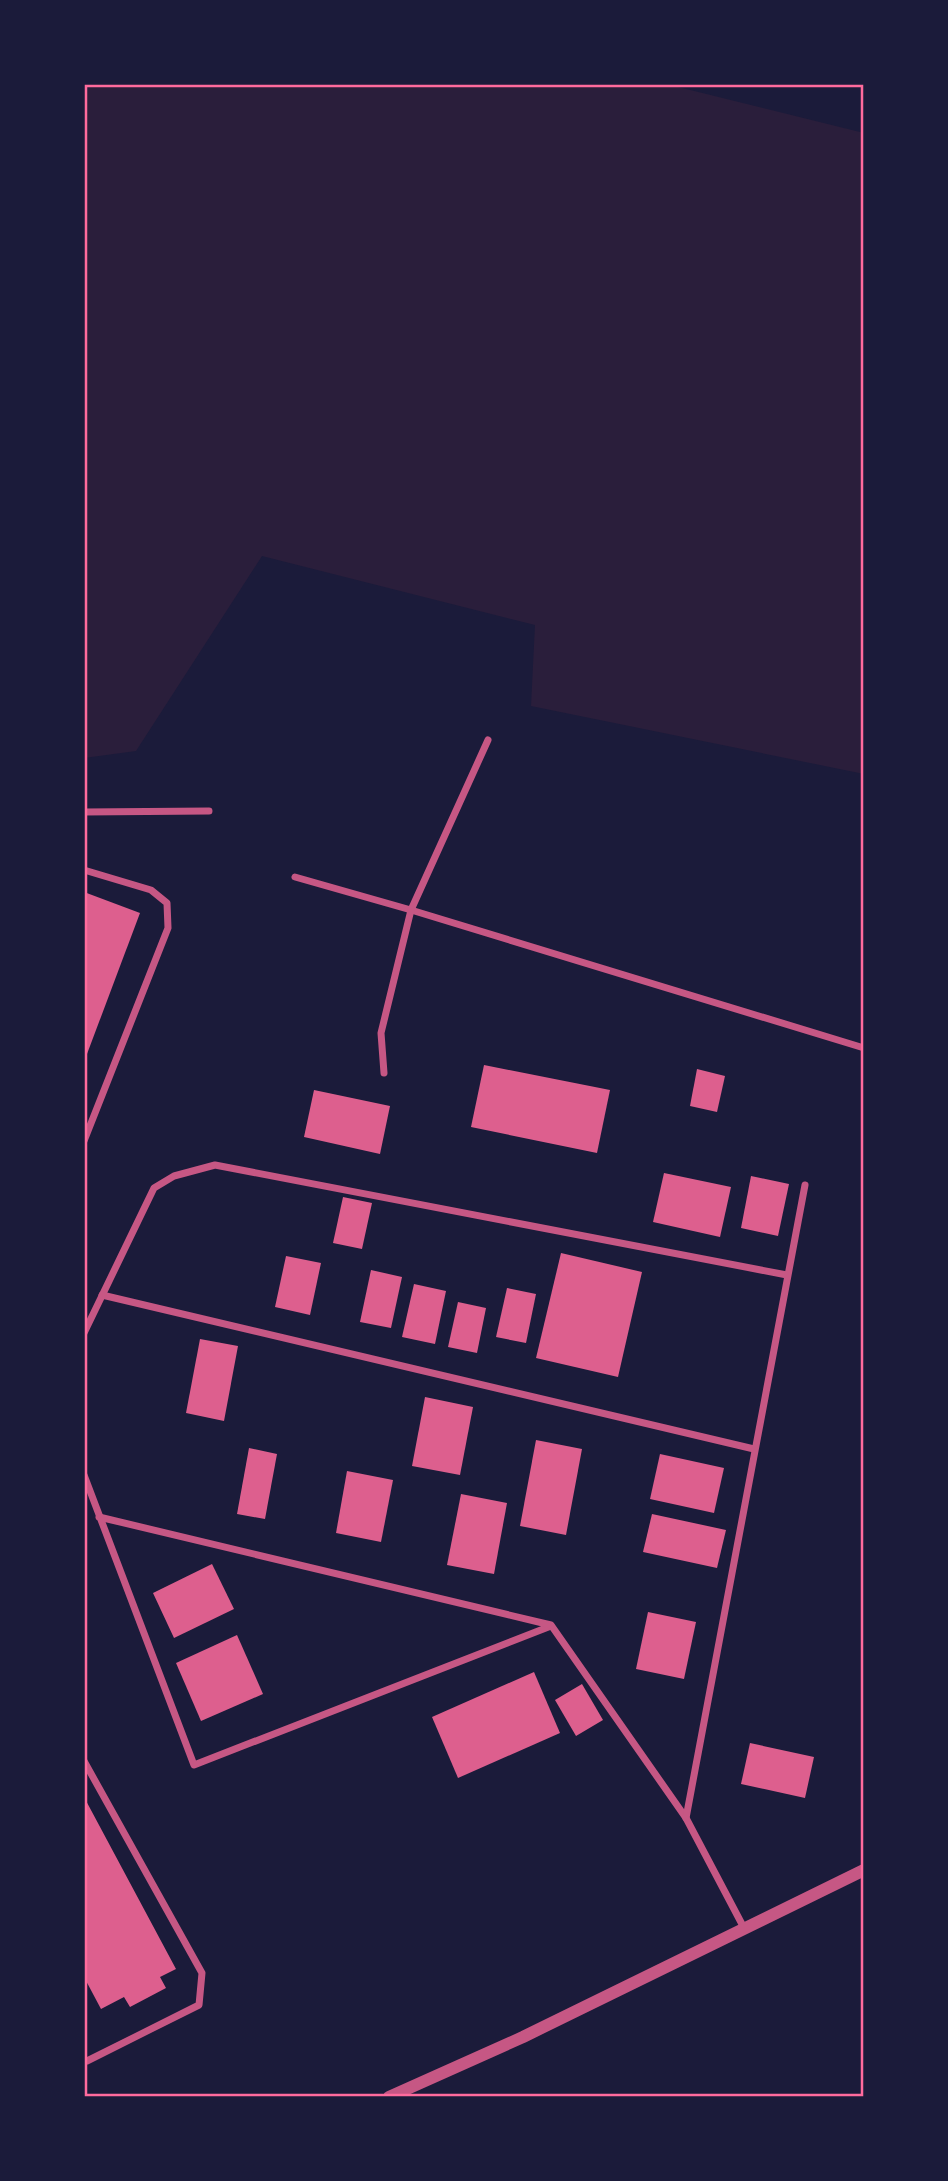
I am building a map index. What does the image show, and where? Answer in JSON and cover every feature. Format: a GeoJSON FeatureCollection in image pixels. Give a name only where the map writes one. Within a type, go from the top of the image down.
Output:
{"type":"FeatureCollection","features":[{"type":"Feature","properties":{"kind":"street"},"geometry":{"type":"LineString","coordinates":[[384,1073],[381,1033],[411,909],[488,740]]}},
{"type":"Feature","properties":{"kind":"street"},"geometry":{"type":"LineString","coordinates":[[84,812],[209,811]]}},
{"type":"Feature","properties":{"kind":"street"},"geometry":{"type":"LineString","coordinates":[[84,870],[151,890],[167,903],[169,928],[84,1141]]}},
{"type":"Feature","properties":{"kind":"street"},"geometry":{"type":"LineString","coordinates":[[295,877],[411,909],[864,1048]]}},
{"type":"Feature","properties":{"kind":"street"},"geometry":{"type":"LineString","coordinates":[[84,1333],[154,1188],[174,1176],[215,1165],[787,1275]]}},
{"type":"Feature","properties":{"kind":"street"},"geometry":{"type":"LineString","coordinates":[[686,1818],[805,1185]]}},
{"type":"Feature","properties":{"kind":"street"},"geometry":{"type":"LineString","coordinates":[[102,1295],[754,1449]]}},
{"type":"Feature","properties":{"kind":"street"},"geometry":{"type":"LineString","coordinates":[[84,1475],[194,1765],[551,1625]]}},
{"type":"Feature","properties":{"kind":"street"},"geometry":{"type":"LineString","coordinates":[[99,1517],[551,1625],[686,1818],[744,1928]]}},
{"type":"Feature","properties":{"kind":"street"},"geometry":{"type":"LineString","coordinates":[[84,1761],[202,1973],[199,2005],[84,2060]]}},
{"type":"Feature","properties":{"kind":"street"},"geometry":{"type":"LineString","coordinates":[[389,2097],[523,2037],[864,1870]]}},
{"type":"Feature","properties":{"kind":"shaded area"},"geometry":{"type":"Polygon","coordinates":[[[84,84],[666,84],[864,133],[864,774],[531,706],[535,625],[262,556],[136,751],[84,758],[84,84]]]}},
{"type":"Feature","properties":{"kind":"building"},"geometry":{"type":"Polygon","coordinates":[[[84,892],[140,913],[84,1062],[84,892]]]}},
{"type":"Feature","properties":{"kind":"building"},"geometry":{"type":"Polygon","coordinates":[[[484,1065],[610,1090],[597,1153],[471,1127],[484,1065]]]}},
{"type":"Feature","properties":{"kind":"building"},"geometry":{"type":"Polygon","coordinates":[[[697,1069],[725,1076],[717,1112],[690,1106],[697,1069]]]}},
{"type":"Feature","properties":{"kind":"building"},"geometry":{"type":"Polygon","coordinates":[[[314,1090],[390,1106],[380,1154],[304,1137],[314,1090]]]}},
{"type":"Feature","properties":{"kind":"building"},"geometry":{"type":"Polygon","coordinates":[[[664,1173],[731,1187],[720,1237],[653,1222],[664,1173]]]}},
{"type":"Feature","properties":{"kind":"building"},"geometry":{"type":"Polygon","coordinates":[[[751,1176],[789,1184],[778,1236],[741,1228],[751,1176]]]}},
{"type":"Feature","properties":{"kind":"building"},"geometry":{"type":"Polygon","coordinates":[[[343,1197],[372,1203],[362,1249],[333,1243],[343,1197]]]}},
{"type":"Feature","properties":{"kind":"building"},"geometry":{"type":"Polygon","coordinates":[[[561,1253],[642,1272],[618,1377],[536,1358],[561,1253]]]}},
{"type":"Feature","properties":{"kind":"building"},"geometry":{"type":"Polygon","coordinates":[[[286,1256],[321,1263],[310,1315],[275,1307],[286,1256]]]}},
{"type":"Feature","properties":{"kind":"building"},"geometry":{"type":"Polygon","coordinates":[[[371,1270],[402,1277],[391,1328],[360,1322],[371,1270]]]}},
{"type":"Feature","properties":{"kind":"building"},"geometry":{"type":"Polygon","coordinates":[[[414,1284],[446,1291],[435,1344],[402,1337],[414,1284]]]}},
{"type":"Feature","properties":{"kind":"building"},"geometry":{"type":"Polygon","coordinates":[[[507,1288],[536,1294],[526,1343],[496,1337],[507,1288]]]}},
{"type":"Feature","properties":{"kind":"building"},"geometry":{"type":"Polygon","coordinates":[[[458,1302],[486,1308],[477,1353],[448,1347],[458,1302]]]}},
{"type":"Feature","properties":{"kind":"building"},"geometry":{"type":"Polygon","coordinates":[[[200,1339],[238,1346],[224,1421],[186,1413],[200,1339]]]}},
{"type":"Feature","properties":{"kind":"building"},"geometry":{"type":"Polygon","coordinates":[[[425,1397],[473,1407],[460,1475],[412,1466],[425,1397]]]}},
{"type":"Feature","properties":{"kind":"building"},"geometry":{"type":"Polygon","coordinates":[[[536,1440],[582,1449],[566,1535],[520,1526],[536,1440]]]}},
{"type":"Feature","properties":{"kind":"building"},"geometry":{"type":"Polygon","coordinates":[[[249,1448],[277,1454],[265,1519],[237,1514],[249,1448]]]}},
{"type":"Feature","properties":{"kind":"building"},"geometry":{"type":"Polygon","coordinates":[[[660,1454],[724,1468],[714,1513],[650,1499],[660,1454]]]}},
{"type":"Feature","properties":{"kind":"building"},"geometry":{"type":"Polygon","coordinates":[[[347,1471],[393,1480],[381,1542],[336,1533],[347,1471]]]}},
{"type":"Feature","properties":{"kind":"building"},"geometry":{"type":"Polygon","coordinates":[[[461,1494],[507,1503],[494,1574],[447,1565],[461,1494]]]}},
{"type":"Feature","properties":{"kind":"building"},"geometry":{"type":"Polygon","coordinates":[[[652,1514],[726,1530],[717,1568],[643,1552],[652,1514]]]}},
{"type":"Feature","properties":{"kind":"building"},"geometry":{"type":"Polygon","coordinates":[[[212,1564],[234,1609],[174,1638],[153,1593],[212,1564]]]}},
{"type":"Feature","properties":{"kind":"building"},"geometry":{"type":"Polygon","coordinates":[[[648,1612],[696,1622],[684,1679],[636,1669],[648,1612]]]}},
{"type":"Feature","properties":{"kind":"building"},"geometry":{"type":"Polygon","coordinates":[[[237,1635],[263,1694],[201,1721],[176,1663],[237,1635]]]}},
{"type":"Feature","properties":{"kind":"building"},"geometry":{"type":"Polygon","coordinates":[[[534,1672],[560,1733],[458,1778],[432,1717],[534,1672]]]}},
{"type":"Feature","properties":{"kind":"building"},"geometry":{"type":"Polygon","coordinates":[[[582,1684],[603,1720],[576,1736],[555,1700],[582,1684]]]}},
{"type":"Feature","properties":{"kind":"building"},"geometry":{"type":"Polygon","coordinates":[[[750,1743],[814,1757],[805,1798],[741,1784],[750,1743]]]}},
{"type":"Feature","properties":{"kind":"building"},"geometry":{"type":"Polygon","coordinates":[[[84,1797],[176,1969],[160,1977],[166,1988],[130,2007],[124,1997],[101,2009],[84,1977],[84,1797]]]}}]}
